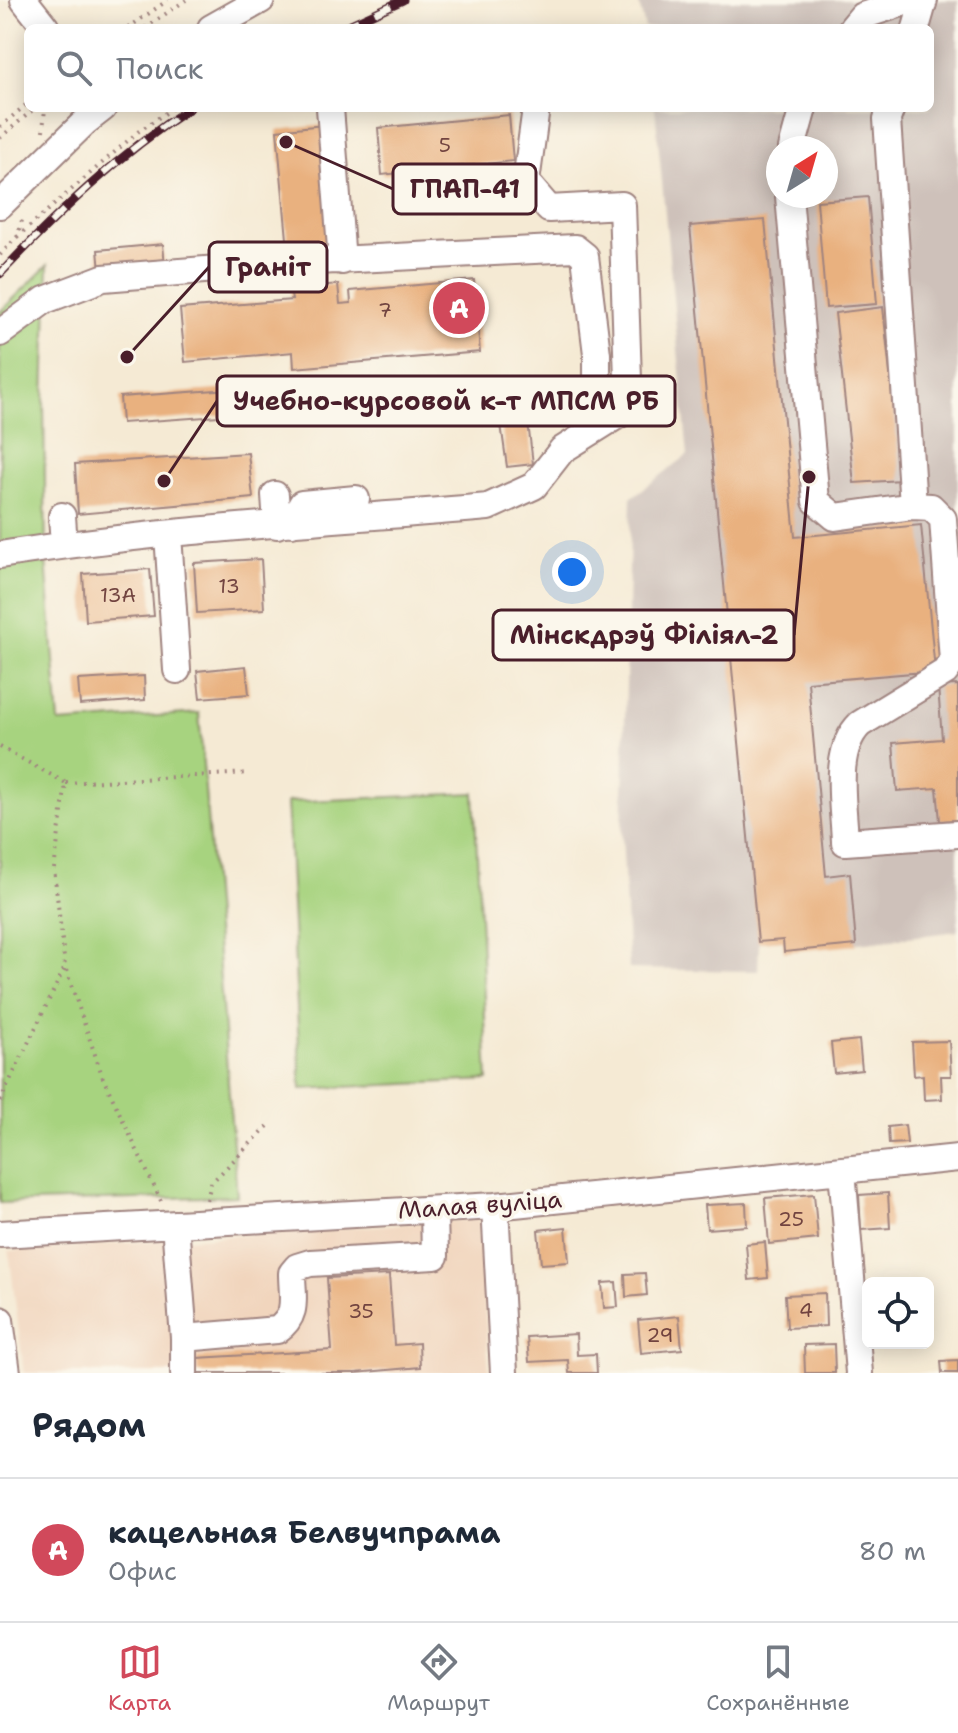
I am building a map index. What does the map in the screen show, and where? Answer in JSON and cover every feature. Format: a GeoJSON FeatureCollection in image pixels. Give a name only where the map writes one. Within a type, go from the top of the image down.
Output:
{"type":"FeatureCollection","features":[{"type":"Feature","properties":{"kind":"street"},"geometry":{"type":"LineString","coordinates":[[24,0],[43,24]]}},
{"type":"Feature","properties":{"kind":"street"},"geometry":{"type":"LineString","coordinates":[[218,24],[261,0]]}},
{"type":"Feature","properties":{"kind":"street"},"geometry":{"type":"LineString","coordinates":[[855,24],[862,16],[911,0]]}},
{"type":"Feature","properties":{"kind":"street"},"geometry":{"type":"LineString","coordinates":[[917,24],[924,0]]}},
{"type":"Feature","properties":{"kind":"street"},"geometry":{"type":"LineString","coordinates":[[0,205],[98,112]]}},
{"type":"Feature","properties":{"kind":"street"},"geometry":{"type":"LineString","coordinates":[[322,261],[330,112]]}},
{"type":"Feature","properties":{"kind":"street"},"geometry":{"type":"LineString","coordinates":[[0,555],[168,534],[488,507],[534,486],[562,450],[629,408],[622,205],[549,209],[526,182],[535,112]]}},
{"type":"Feature","properties":{"kind":"street"},"geometry":{"type":"LineString","coordinates":[[795,136],[802,112]]}},
{"type":"Feature","properties":{"kind":"street"},"geometry":{"type":"LineString","coordinates":[[890,112],[887,119],[913,506]]}},
{"type":"Feature","properties":{"kind":"street"},"geometry":{"type":"LineString","coordinates":[[790,208],[816,501],[835,517],[913,506],[931,507],[950,518],[953,661],[945,672],[852,731],[843,776],[845,842],[958,834]]}},
{"type":"Feature","properties":{"kind":"street"},"geometry":{"type":"LineString","coordinates":[[0,333],[45,300],[103,278],[322,261],[575,248],[585,256],[597,354],[597,394]]}},
{"type":"Feature","properties":{"kind":"street"},"geometry":{"type":"LineString","coordinates":[[275,495],[284,524]]}},
{"type":"Feature","properties":{"kind":"street"},"geometry":{"type":"LineString","coordinates":[[284,524],[302,504],[356,499]]}},
{"type":"Feature","properties":{"kind":"street"},"geometry":{"type":"LineString","coordinates":[[62,516],[64,545]]}},
{"type":"Feature","properties":{"kind":"street"},"geometry":{"type":"LineString","coordinates":[[168,534],[177,670]]}},
{"type":"Feature","properties":{"kind":"street","name":"Малая вуліца"},"geometry":{"type":"LineString","coordinates":[[0,1234],[170,1217],[495,1206],[958,1158]]}},
{"type":"Feature","properties":{"kind":"street"},"geometry":{"type":"LineString","coordinates":[[842,1170],[859,1373]]}},
{"type":"Feature","properties":{"kind":"street"},"geometry":{"type":"LineString","coordinates":[[495,1206],[504,1373]]}},
{"type":"Feature","properties":{"kind":"street"},"geometry":{"type":"LineString","coordinates":[[184,1338],[277,1330],[292,1315],[292,1273],[297,1267],[310,1263],[435,1256],[434,1210]]}},
{"type":"Feature","properties":{"kind":"street"},"geometry":{"type":"LineString","coordinates":[[170,1217],[184,1338],[184,1373]]}},
{"type":"Feature","properties":{"kind":"street"},"geometry":{"type":"LineString","coordinates":[[0,1320],[7,1373]]}},
{"type":"Feature","properties":{"kind":"path"},"geometry":{"type":"LineString","coordinates":[[134,24],[168,0]]}},
{"type":"Feature","properties":{"kind":"path"},"geometry":{"type":"LineString","coordinates":[[151,24],[186,0]]}},
{"type":"Feature","properties":{"kind":"path"},"geometry":{"type":"LineString","coordinates":[[0,127],[24,106]]}},
{"type":"Feature","properties":{"kind":"path"},"geometry":{"type":"LineString","coordinates":[[0,138],[30,112]]}},
{"type":"Feature","properties":{"kind":"path"},"geometry":{"type":"LineString","coordinates":[[17,237],[139,131],[167,112]]}},
{"type":"Feature","properties":{"kind":"path"},"geometry":{"type":"LineString","coordinates":[[0,747],[66,783],[249,773]]}},
{"type":"Feature","properties":{"kind":"path"},"geometry":{"type":"LineString","coordinates":[[66,783],[54,869],[65,967],[103,1078],[170,1217]]}},
{"type":"Feature","properties":{"kind":"path"},"geometry":{"type":"LineString","coordinates":[[0,1101],[65,967]]}},
{"type":"Feature","properties":{"kind":"path"},"geometry":{"type":"LineString","coordinates":[[211,1183],[268,1126]]}},
{"type":"Feature","properties":{"kind":"shaded area"},"geometry":{"type":"Polygon","coordinates":[[[638,0],[958,0],[958,931],[784,952],[783,940],[759,942],[758,971],[629,969],[622,833],[631,498],[688,455],[655,112],[934,112],[934,24],[644,24],[638,0]]]}},
{"type":"Feature","properties":{"kind":"shaded area"},"geometry":{"type":"Polygon","coordinates":[[[479,1219],[489,1373],[24,1373],[9,1251],[479,1219]]]}},
{"type":"Feature","properties":{"kind":"green space"},"geometry":{"type":"Polygon","coordinates":[[[48,265],[44,403],[46,560],[59,723],[199,713],[237,1196],[0,1203],[0,312],[48,265]]]}},
{"type":"Feature","properties":{"kind":"green space"},"geometry":{"type":"Polygon","coordinates":[[[474,793],[488,1080],[301,1089],[287,802],[474,793]]]}},
{"type":"Feature","properties":{"kind":"building"},"geometry":{"type":"Polygon","coordinates":[[[509,115],[513,161],[382,175],[378,128],[509,115]]]}},
{"type":"Feature","properties":{"kind":"building"},"geometry":{"type":"Polygon","coordinates":[[[323,125],[334,246],[316,248],[319,286],[338,284],[340,304],[351,303],[350,291],[474,280],[480,352],[294,368],[293,352],[185,362],[180,309],[292,300],[290,289],[308,287],[305,249],[288,250],[277,130],[323,125]]]}},
{"type":"Feature","properties":{"kind":"building"},"geometry":{"type":"Polygon","coordinates":[[[868,197],[877,304],[826,308],[818,208],[838,208],[838,199],[868,197]]]}},
{"type":"Feature","properties":{"kind":"building"},"geometry":{"type":"Polygon","coordinates":[[[765,220],[795,537],[921,525],[935,671],[808,682],[826,876],[850,873],[856,945],[784,952],[783,940],[758,942],[690,226],[765,220]]]}},
{"type":"Feature","properties":{"kind":"building"},"geometry":{"type":"Polygon","coordinates":[[[163,244],[165,266],[100,271],[98,250],[163,244]]]}},
{"type":"Feature","properties":{"kind":"building"},"geometry":{"type":"Polygon","coordinates":[[[883,307],[901,480],[854,483],[835,313],[883,307]]]}},
{"type":"Feature","properties":{"kind":"building"},"geometry":{"type":"Polygon","coordinates":[[[286,385],[288,411],[122,423],[120,397],[286,385]]]}},
{"type":"Feature","properties":{"kind":"building"},"geometry":{"type":"Polygon","coordinates":[[[526,406],[533,464],[507,467],[499,410],[526,406]]]}},
{"type":"Feature","properties":{"kind":"building"},"geometry":{"type":"Polygon","coordinates":[[[248,453],[253,498],[78,514],[75,464],[248,453]]]}},
{"type":"Feature","properties":{"kind":"building"},"geometry":{"type":"Polygon","coordinates":[[[261,559],[264,609],[197,613],[194,563],[261,559]]]}},
{"type":"Feature","properties":{"kind":"building"},"geometry":{"type":"Polygon","coordinates":[[[150,569],[154,616],[86,621],[83,574],[150,569]]]}},
{"type":"Feature","properties":{"kind":"building"},"geometry":{"type":"Polygon","coordinates":[[[246,666],[249,694],[200,698],[197,671],[246,666]]]}},
{"type":"Feature","properties":{"kind":"building"},"geometry":{"type":"Polygon","coordinates":[[[144,676],[145,700],[80,705],[78,680],[144,676]]]}},
{"type":"Feature","properties":{"kind":"building"},"geometry":{"type":"Polygon","coordinates":[[[958,685],[958,820],[940,821],[937,788],[897,791],[893,743],[942,739],[938,686],[958,685]]]}},
{"type":"Feature","properties":{"kind":"building"},"geometry":{"type":"Polygon","coordinates":[[[859,1040],[862,1070],[834,1073],[831,1043],[859,1040]]]}},
{"type":"Feature","properties":{"kind":"building"},"geometry":{"type":"Polygon","coordinates":[[[949,1041],[951,1076],[941,1076],[942,1099],[924,1100],[923,1075],[914,1076],[912,1042],[949,1041]]]}},
{"type":"Feature","properties":{"kind":"building"},"geometry":{"type":"Polygon","coordinates":[[[905,1125],[907,1143],[889,1144],[888,1127],[905,1125]]]}},
{"type":"Feature","properties":{"kind":"building"},"geometry":{"type":"Polygon","coordinates":[[[888,1193],[890,1228],[861,1230],[859,1195],[888,1193]]]}},
{"type":"Feature","properties":{"kind":"building"},"geometry":{"type":"Polygon","coordinates":[[[814,1194],[818,1239],[769,1244],[765,1198],[814,1194]]]}},
{"type":"Feature","properties":{"kind":"building"},"geometry":{"type":"Polygon","coordinates":[[[746,1203],[747,1226],[707,1229],[705,1205],[746,1203]]]}},
{"type":"Feature","properties":{"kind":"building"},"geometry":{"type":"Polygon","coordinates":[[[566,1227],[569,1262],[541,1264],[538,1230],[566,1227]]]}},
{"type":"Feature","properties":{"kind":"building"},"geometry":{"type":"Polygon","coordinates":[[[765,1242],[768,1278],[749,1280],[746,1244],[765,1242]]]}},
{"type":"Feature","properties":{"kind":"building"},"geometry":{"type":"Polygon","coordinates":[[[645,1273],[647,1295],[626,1297],[625,1274],[645,1273]]]}},
{"type":"Feature","properties":{"kind":"building"},"geometry":{"type":"Polygon","coordinates":[[[389,1275],[394,1345],[419,1343],[420,1367],[355,1373],[198,1373],[197,1358],[332,1350],[327,1278],[389,1275]]]}},
{"type":"Feature","properties":{"kind":"building"},"geometry":{"type":"Polygon","coordinates":[[[616,1282],[618,1307],[604,1308],[602,1283],[616,1282]]]}},
{"type":"Feature","properties":{"kind":"building"},"geometry":{"type":"Polygon","coordinates":[[[825,1293],[826,1326],[787,1328],[785,1295],[825,1293]]]}},
{"type":"Feature","properties":{"kind":"building"},"geometry":{"type":"Polygon","coordinates":[[[679,1316],[682,1349],[641,1353],[638,1320],[679,1316]]]}},
{"type":"Feature","properties":{"kind":"building"},"geometry":{"type":"Polygon","coordinates":[[[576,1334],[577,1355],[596,1354],[597,1373],[569,1373],[568,1360],[529,1362],[527,1337],[576,1334]]]}},
{"type":"Feature","properties":{"kind":"building"},"geometry":{"type":"Polygon","coordinates":[[[834,1344],[835,1373],[805,1373],[804,1345],[834,1344]]]}},
{"type":"Feature","properties":{"kind":"building"},"geometry":{"type":"Polygon","coordinates":[[[958,1360],[958,1373],[942,1373],[941,1361],[958,1360]]]}},
{"type":"Feature","properties":{"kind":"railway"},"geometry":{"type":"LineString","coordinates":[[351,24],[403,0]]}},
{"type":"Feature","properties":{"kind":"railway"},"geometry":{"type":"LineString","coordinates":[[0,274],[90,185],[184,112]]}},
{"type":"Feature","properties":{"kind":"place","name":"ГПАП-41"},"geometry":{"type":"Point","coordinates":[286,142]}},
{"type":"Feature","properties":{"kind":"place","name":"кацельная Белвучпрама"},"geometry":{"type":"Point","coordinates":[459,308]}},
{"type":"Feature","properties":{"kind":"place","name":"Граніт"},"geometry":{"type":"Point","coordinates":[127,357]}},
{"type":"Feature","properties":{"kind":"place","name":"Мінскдрэў Філіял-2"},"geometry":{"type":"Point","coordinates":[809,477]}},
{"type":"Feature","properties":{"kind":"place","name":"Учебно-курсовой к-т МПСМ РБ"},"geometry":{"type":"Point","coordinates":[164,481]}}]}
